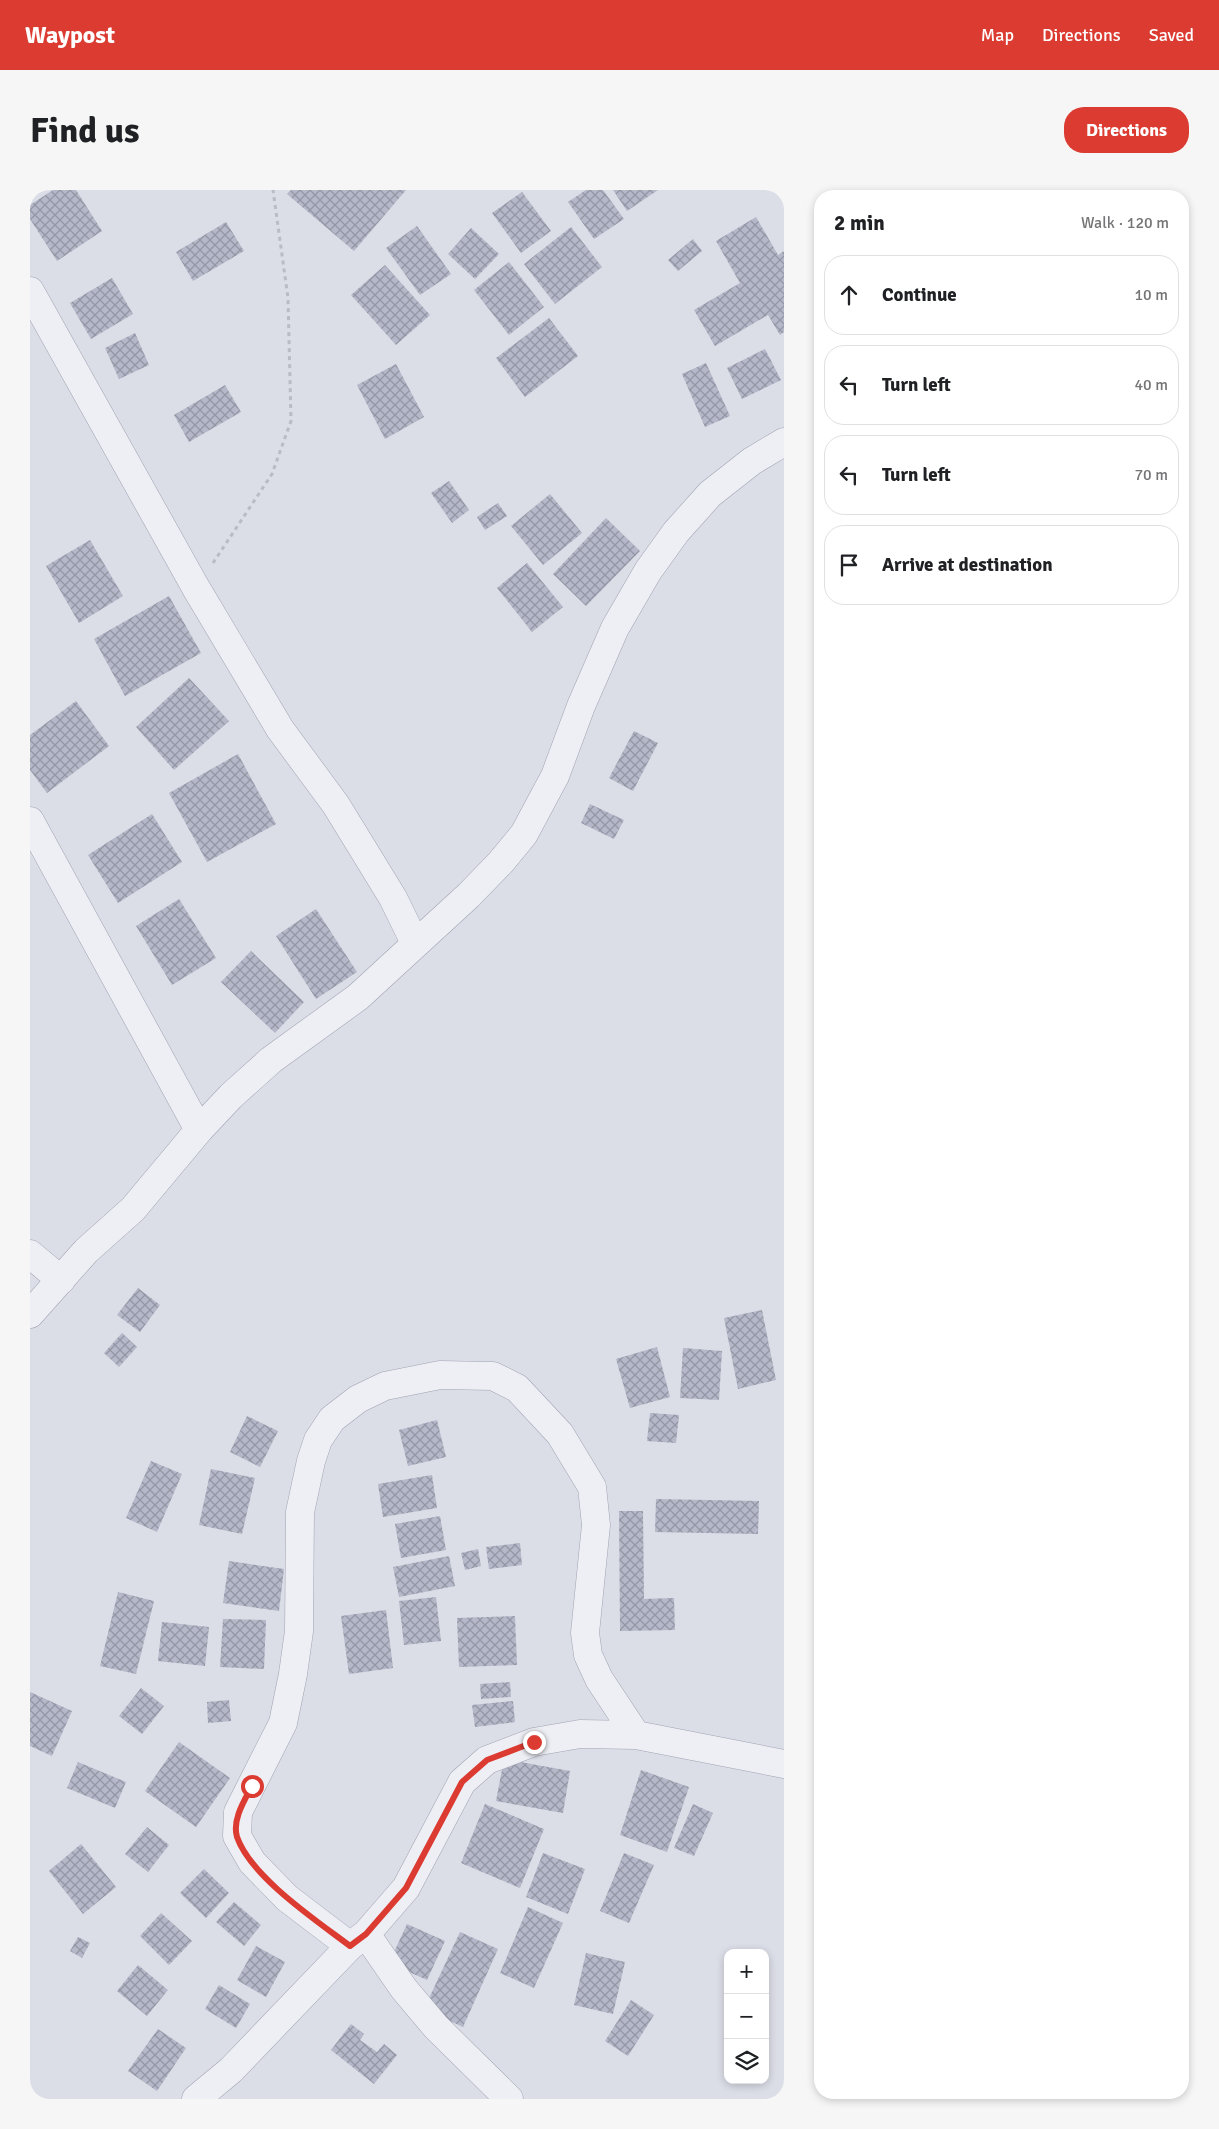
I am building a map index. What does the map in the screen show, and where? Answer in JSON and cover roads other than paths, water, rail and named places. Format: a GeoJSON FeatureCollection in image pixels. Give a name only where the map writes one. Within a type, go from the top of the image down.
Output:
{"type":"FeatureCollection","features":[{"type":"Feature","properties":{"kind":"street"},"geometry":{"type":"LineString","coordinates":[[30,291],[196,588],[280,729],[336,805],[388,889],[415,943]]}},
{"type":"Feature","properties":{"kind":"street"},"geometry":{"type":"LineString","coordinates":[[30,1314],[86,1251],[132,1209],[199,1130],[231,1096],[271,1060],[358,997],[415,943],[470,895],[524,834],[555,776],[615,628],[648,571],[676,532],[710,494],[752,461],[784,442]]}},
{"type":"Feature","properties":{"kind":"street"},"geometry":{"type":"LineString","coordinates":[[30,821],[199,1130]]}},
{"type":"Feature","properties":{"kind":"street"},"geometry":{"type":"LineString","coordinates":[[30,1254],[61,1280]]}},
{"type":"Feature","properties":{"kind":"street"},"geometry":{"type":"LineString","coordinates":[[509,2099],[436,2027],[404,1989],[358,1940],[287,1898],[252,1862],[237,1836],[238,1812],[283,1723],[299,1631],[300,1512],[311,1461],[318,1440],[332,1419],[358,1399],[385,1386],[440,1375],[493,1376],[517,1388],[560,1434],[592,1487],[596,1525],[585,1633],[588,1655],[599,1679],[636,1735]]}},
{"type":"Feature","properties":{"kind":"street"},"geometry":{"type":"LineString","coordinates":[[196,2099],[231,2070],[406,1888],[462,1782],[487,1760],[534,1742],[580,1734],[636,1735],[784,1764]]}}]}
